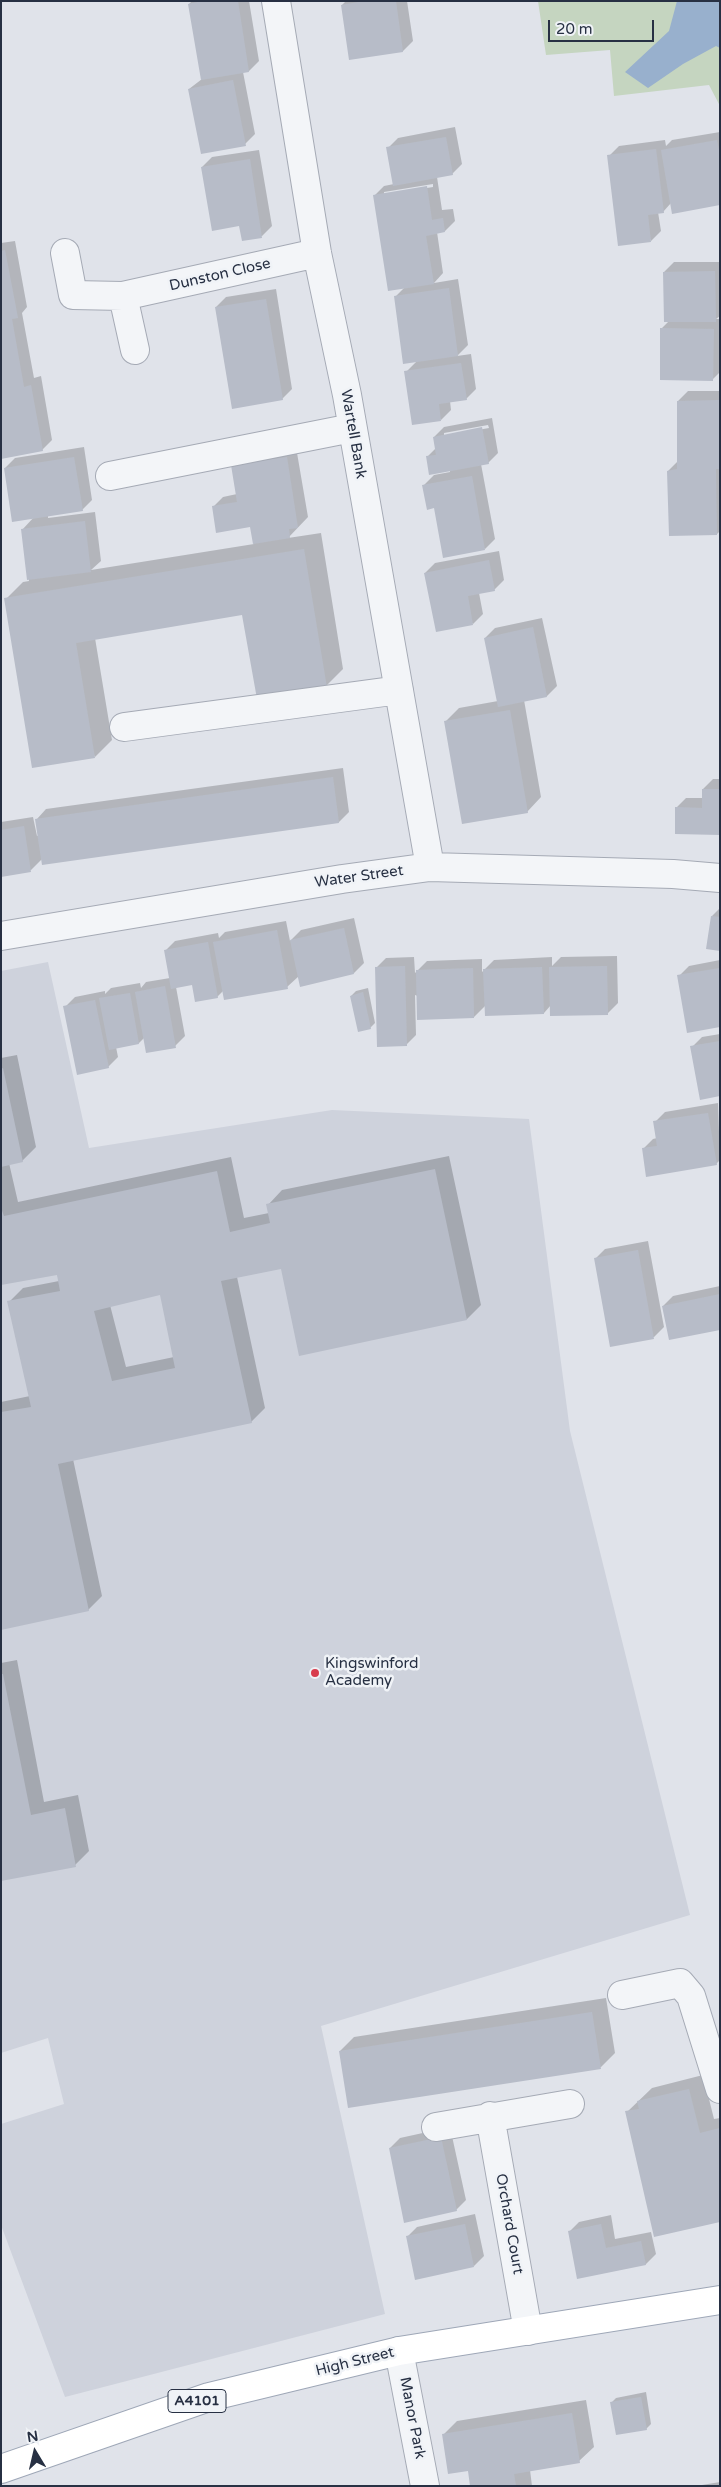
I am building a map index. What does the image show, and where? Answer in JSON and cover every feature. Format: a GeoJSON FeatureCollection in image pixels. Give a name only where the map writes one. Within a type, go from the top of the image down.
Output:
{"type":"FeatureCollection","features":[{"type":"Feature","properties":{"kind":"main road","name":"High Street"},"geometry":{"type":"LineString","coordinates":[[1,2469],[210,2397],[399,2351],[720,2300]]}},
{"type":"Feature","properties":{"kind":"street","name":"Wartell Bank"},"geometry":{"type":"LineString","coordinates":[[276,1],[317,253],[352,428],[430,867]]}},
{"type":"Feature","properties":{"kind":"street","name":"Dunston Close"},"geometry":{"type":"LineString","coordinates":[[65,253],[73,295],[123,296],[317,253]]}},
{"type":"Feature","properties":{"kind":"street"},"geometry":{"type":"LineString","coordinates":[[123,296],[135,350]]}},
{"type":"Feature","properties":{"kind":"street"},"geometry":{"type":"LineString","coordinates":[[110,476],[352,428]]}},
{"type":"Feature","properties":{"kind":"street"},"geometry":{"type":"LineString","coordinates":[[124,727],[399,690]]}},
{"type":"Feature","properties":{"kind":"street","name":"Water Street"},"geometry":{"type":"LineString","coordinates":[[1,936],[342,879],[430,867],[673,874],[720,878]]}},
{"type":"Feature","properties":{"kind":"street"},"geometry":{"type":"LineString","coordinates":[[622,1994],[680,1983],[690,1996],[720,2089]]}},
{"type":"Feature","properties":{"kind":"street"},"geometry":{"type":"LineString","coordinates":[[436,2126],[570,2104]]}},
{"type":"Feature","properties":{"kind":"street","name":"Orchard Court"},"geometry":{"type":"LineString","coordinates":[[490,2116],[528,2331]]}},
{"type":"Feature","properties":{"kind":"street","name":"Manor Park"},"geometry":{"type":"LineString","coordinates":[[399,2351],[425,2486]]}},
{"type":"Feature","properties":{"kind":"shaded area","name":"Kingswinford Academy"},"geometry":{"type":"Polygon","coordinates":[[[48,962],[89,1148],[332,1110],[529,1119],[570,1431],[690,1915],[321,2026],[385,2314],[65,2397],[1,2225],[1,2124],[64,2104],[48,2038],[1,2053],[1,971],[48,962]]]}},
{"type":"Feature","properties":{"kind":"green space"},"geometry":{"type":"Polygon","coordinates":[[[538,1],[720,1],[720,106],[709,85],[614,96],[610,50],[546,55],[538,1]]]}},
{"type":"Feature","properties":{"kind":"water"},"geometry":{"type":"Polygon","coordinates":[[[677,1],[720,1],[720,48],[716,46],[683,64],[648,88],[625,72],[669,31],[677,1]]]}},
{"type":"Feature","properties":{"kind":"building"},"geometry":{"type":"Polygon","coordinates":[[[202,1],[238,1],[249,72],[201,80],[188,4],[202,1]]]}},
{"type":"Feature","properties":{"kind":"building"},"geometry":{"type":"Polygon","coordinates":[[[364,1],[396,1],[403,52],[349,60],[341,5],[364,1]]]}},
{"type":"Feature","properties":{"kind":"building"},"geometry":{"type":"Polygon","coordinates":[[[233,80],[246,146],[201,154],[188,89],[233,80]]]}},
{"type":"Feature","properties":{"kind":"building"},"geometry":{"type":"Polygon","coordinates":[[[446,137],[453,175],[393,186],[386,147],[446,137]]]}},
{"type":"Feature","properties":{"kind":"building"},"geometry":{"type":"Polygon","coordinates":[[[717,140],[720,154],[720,205],[672,214],[661,150],[717,140]]]}},
{"type":"Feature","properties":{"kind":"building"},"geometry":{"type":"Polygon","coordinates":[[[656,149],[664,213],[648,215],[651,242],[618,246],[607,155],[656,149]]]}},
{"type":"Feature","properties":{"kind":"building"},"geometry":{"type":"Polygon","coordinates":[[[250,159],[262,238],[242,241],[239,226],[212,231],[201,167],[250,159]]]}},
{"type":"Feature","properties":{"kind":"building"},"geometry":{"type":"Polygon","coordinates":[[[427,186],[432,220],[443,218],[445,232],[426,236],[434,284],[388,291],[373,195],[427,186]]]}},
{"type":"Feature","properties":{"kind":"building"},"geometry":{"type":"Polygon","coordinates":[[[5,250],[18,318],[12,319],[24,387],[31,385],[43,451],[1,459],[1,251],[5,250]]]}},
{"type":"Feature","properties":{"kind":"building"},"geometry":{"type":"Polygon","coordinates":[[[715,271],[716,322],[664,322],[663,272],[715,271]]]}},
{"type":"Feature","properties":{"kind":"building"},"geometry":{"type":"Polygon","coordinates":[[[449,288],[458,356],[403,364],[394,296],[449,288]]]}},
{"type":"Feature","properties":{"kind":"building"},"geometry":{"type":"Polygon","coordinates":[[[266,299],[283,400],[232,409],[215,307],[266,299]]]}},
{"type":"Feature","properties":{"kind":"building"},"geometry":{"type":"Polygon","coordinates":[[[660,328],[714,329],[713,381],[660,380],[660,328]]]}},
{"type":"Feature","properties":{"kind":"building"},"geometry":{"type":"Polygon","coordinates":[[[461,363],[467,400],[439,404],[441,421],[412,425],[404,371],[461,363]]]}},
{"type":"Feature","properties":{"kind":"building"},"geometry":{"type":"Polygon","coordinates":[[[720,400],[720,469],[716,469],[717,535],[669,536],[667,471],[677,469],[677,401],[720,400]]]}},
{"type":"Feature","properties":{"kind":"building"},"geometry":{"type":"Polygon","coordinates":[[[482,427],[489,464],[429,475],[426,456],[436,455],[433,437],[482,427]]]}},
{"type":"Feature","properties":{"kind":"building"},"geometry":{"type":"Polygon","coordinates":[[[74,457],[83,511],[12,522],[4,468],[74,457]]]}},
{"type":"Feature","properties":{"kind":"building"},"geometry":{"type":"Polygon","coordinates":[[[287,457],[298,528],[289,529],[290,538],[253,544],[250,527],[216,533],[212,506],[237,502],[231,465],[287,457]]]}},
{"type":"Feature","properties":{"kind":"building"},"geometry":{"type":"Polygon","coordinates":[[[472,476],[485,550],[443,558],[434,508],[427,510],[422,485],[472,476]]]}},
{"type":"Feature","properties":{"kind":"building"},"geometry":{"type":"Polygon","coordinates":[[[85,521],[91,572],[27,580],[21,529],[85,521]]]}},
{"type":"Feature","properties":{"kind":"building"},"geometry":{"type":"Polygon","coordinates":[[[304,549],[327,688],[257,699],[242,615],[76,643],[95,758],[32,768],[4,598],[304,549]]]}},
{"type":"Feature","properties":{"kind":"building"},"geometry":{"type":"Polygon","coordinates":[[[489,560],[495,591],[468,596],[473,625],[436,632],[424,573],[489,560]]]}},
{"type":"Feature","properties":{"kind":"building"},"geometry":{"type":"Polygon","coordinates":[[[533,627],[547,697],[498,707],[484,638],[533,627]]]}},
{"type":"Feature","properties":{"kind":"building"},"geometry":{"type":"Polygon","coordinates":[[[510,710],[528,813],[462,824],[444,721],[510,710]]]}},
{"type":"Feature","properties":{"kind":"building"},"geometry":{"type":"Polygon","coordinates":[[[333,777],[339,823],[42,865],[35,819],[333,777]]]}},
{"type":"Feature","properties":{"kind":"building"},"geometry":{"type":"Polygon","coordinates":[[[702,789],[720,789],[720,835],[675,834],[675,807],[702,808],[702,789]]]}},
{"type":"Feature","properties":{"kind":"building"},"geometry":{"type":"Polygon","coordinates":[[[24,826],[31,872],[1,877],[1,830],[24,826]]]}},
{"type":"Feature","properties":{"kind":"building"},"geometry":{"type":"Polygon","coordinates":[[[711,916],[720,917],[720,951],[706,949],[711,916]]]}},
{"type":"Feature","properties":{"kind":"building"},"geometry":{"type":"Polygon","coordinates":[[[344,928],[354,974],[300,987],[290,940],[344,928]]]}},
{"type":"Feature","properties":{"kind":"building"},"geometry":{"type":"Polygon","coordinates":[[[277,930],[288,989],[224,1000],[213,942],[277,930]]]}},
{"type":"Feature","properties":{"kind":"building"},"geometry":{"type":"Polygon","coordinates":[[[208,942],[218,998],[195,1002],[192,985],[171,989],[164,950],[208,942]]]}},
{"type":"Feature","properties":{"kind":"building"},"geometry":{"type":"Polygon","coordinates":[[[405,966],[407,1046],[377,1047],[375,967],[405,966]]]}},
{"type":"Feature","properties":{"kind":"building"},"geometry":{"type":"Polygon","coordinates":[[[607,966],[608,1015],[550,1016],[549,967],[607,966]]]}},
{"type":"Feature","properties":{"kind":"building"},"geometry":{"type":"Polygon","coordinates":[[[542,967],[544,1014],[485,1016],[483,969],[542,967]]]}},
{"type":"Feature","properties":{"kind":"building"},"geometry":{"type":"Polygon","coordinates":[[[473,968],[474,1018],[417,1020],[416,970],[473,968]]]}},
{"type":"Feature","properties":{"kind":"building"},"geometry":{"type":"Polygon","coordinates":[[[720,968],[720,1027],[687,1033],[677,975],[720,968]]]}},
{"type":"Feature","properties":{"kind":"building"},"geometry":{"type":"Polygon","coordinates":[[[165,986],[176,1048],[146,1053],[135,992],[165,986]]]}},
{"type":"Feature","properties":{"kind":"building"},"geometry":{"type":"Polygon","coordinates":[[[363,992],[371,1029],[358,1032],[350,996],[363,992]]]}},
{"type":"Feature","properties":{"kind":"building"},"geometry":{"type":"Polygon","coordinates":[[[130,993],[139,1044],[109,1050],[99,998],[130,993]]]}},
{"type":"Feature","properties":{"kind":"building"},"geometry":{"type":"Polygon","coordinates":[[[95,1000],[109,1068],[77,1075],[63,1006],[95,1000]]]}},
{"type":"Feature","properties":{"kind":"building"},"geometry":{"type":"Polygon","coordinates":[[[720,1041],[720,1096],[700,1100],[690,1046],[720,1041]]]}},
{"type":"Feature","properties":{"kind":"building"},"geometry":{"type":"Polygon","coordinates":[[[3,1068],[23,1162],[1,1167],[1,1069],[3,1068]]]}},
{"type":"Feature","properties":{"kind":"building"},"geometry":{"type":"Polygon","coordinates":[[[708,1113],[717,1165],[646,1177],[642,1148],[657,1146],[653,1121],[708,1113]]]}},
{"type":"Feature","properties":{"kind":"building"},"geometry":{"type":"Polygon","coordinates":[[[435,1169],[467,1320],[299,1356],[281,1269],[221,1281],[252,1423],[58,1464],[89,1611],[1,1630],[1,1412],[31,1407],[7,1301],[60,1291],[57,1275],[1,1285],[1,1208],[4,1216],[217,1171],[230,1232],[270,1223],[266,1204],[435,1169]],[[160,1295],[94,1311],[112,1381],[175,1368],[160,1295]]]}},
{"type":"Feature","properties":{"kind":"building"},"geometry":{"type":"Polygon","coordinates":[[[638,1250],[654,1339],[610,1347],[594,1258],[638,1250]]]}},
{"type":"Feature","properties":{"kind":"building"},"geometry":{"type":"Polygon","coordinates":[[[720,1294],[720,1330],[669,1340],[662,1306],[720,1294]]]}},
{"type":"Feature","properties":{"kind":"building"},"geometry":{"type":"Polygon","coordinates":[[[1,1674],[3,1674],[31,1815],[65,1808],[76,1867],[1,1881],[1,1674]]]}},
{"type":"Feature","properties":{"kind":"building"},"geometry":{"type":"Polygon","coordinates":[[[592,2012],[601,2069],[348,2108],[339,2051],[592,2012]]]}},
{"type":"Feature","properties":{"kind":"building"},"geometry":{"type":"Polygon","coordinates":[[[689,2089],[700,2133],[720,2128],[720,2222],[654,2237],[625,2111],[639,2109],[637,2101],[689,2089]]]}},
{"type":"Feature","properties":{"kind":"building"},"geometry":{"type":"Polygon","coordinates":[[[441,2137],[457,2211],[404,2223],[389,2148],[441,2137]]]}},
{"type":"Feature","properties":{"kind":"building"},"geometry":{"type":"Polygon","coordinates":[[[465,2224],[474,2267],[415,2280],[406,2236],[465,2224]]]}},
{"type":"Feature","properties":{"kind":"building"},"geometry":{"type":"Polygon","coordinates":[[[601,2224],[606,2248],[641,2241],[646,2265],[577,2279],[568,2231],[601,2224]]]}},
{"type":"Feature","properties":{"kind":"building"},"geometry":{"type":"Polygon","coordinates":[[[641,2397],[647,2430],[616,2435],[610,2402],[641,2397]]]}},
{"type":"Feature","properties":{"kind":"building"},"geometry":{"type":"Polygon","coordinates":[[[572,2413],[580,2463],[514,2474],[516,2486],[470,2486],[468,2471],[448,2474],[442,2434],[572,2413]]]}},
{"type":"Feature","properties":{"kind":"place","name":"Kingswinford Academy"},"geometry":{"type":"Point","coordinates":[315,1673]}}]}
